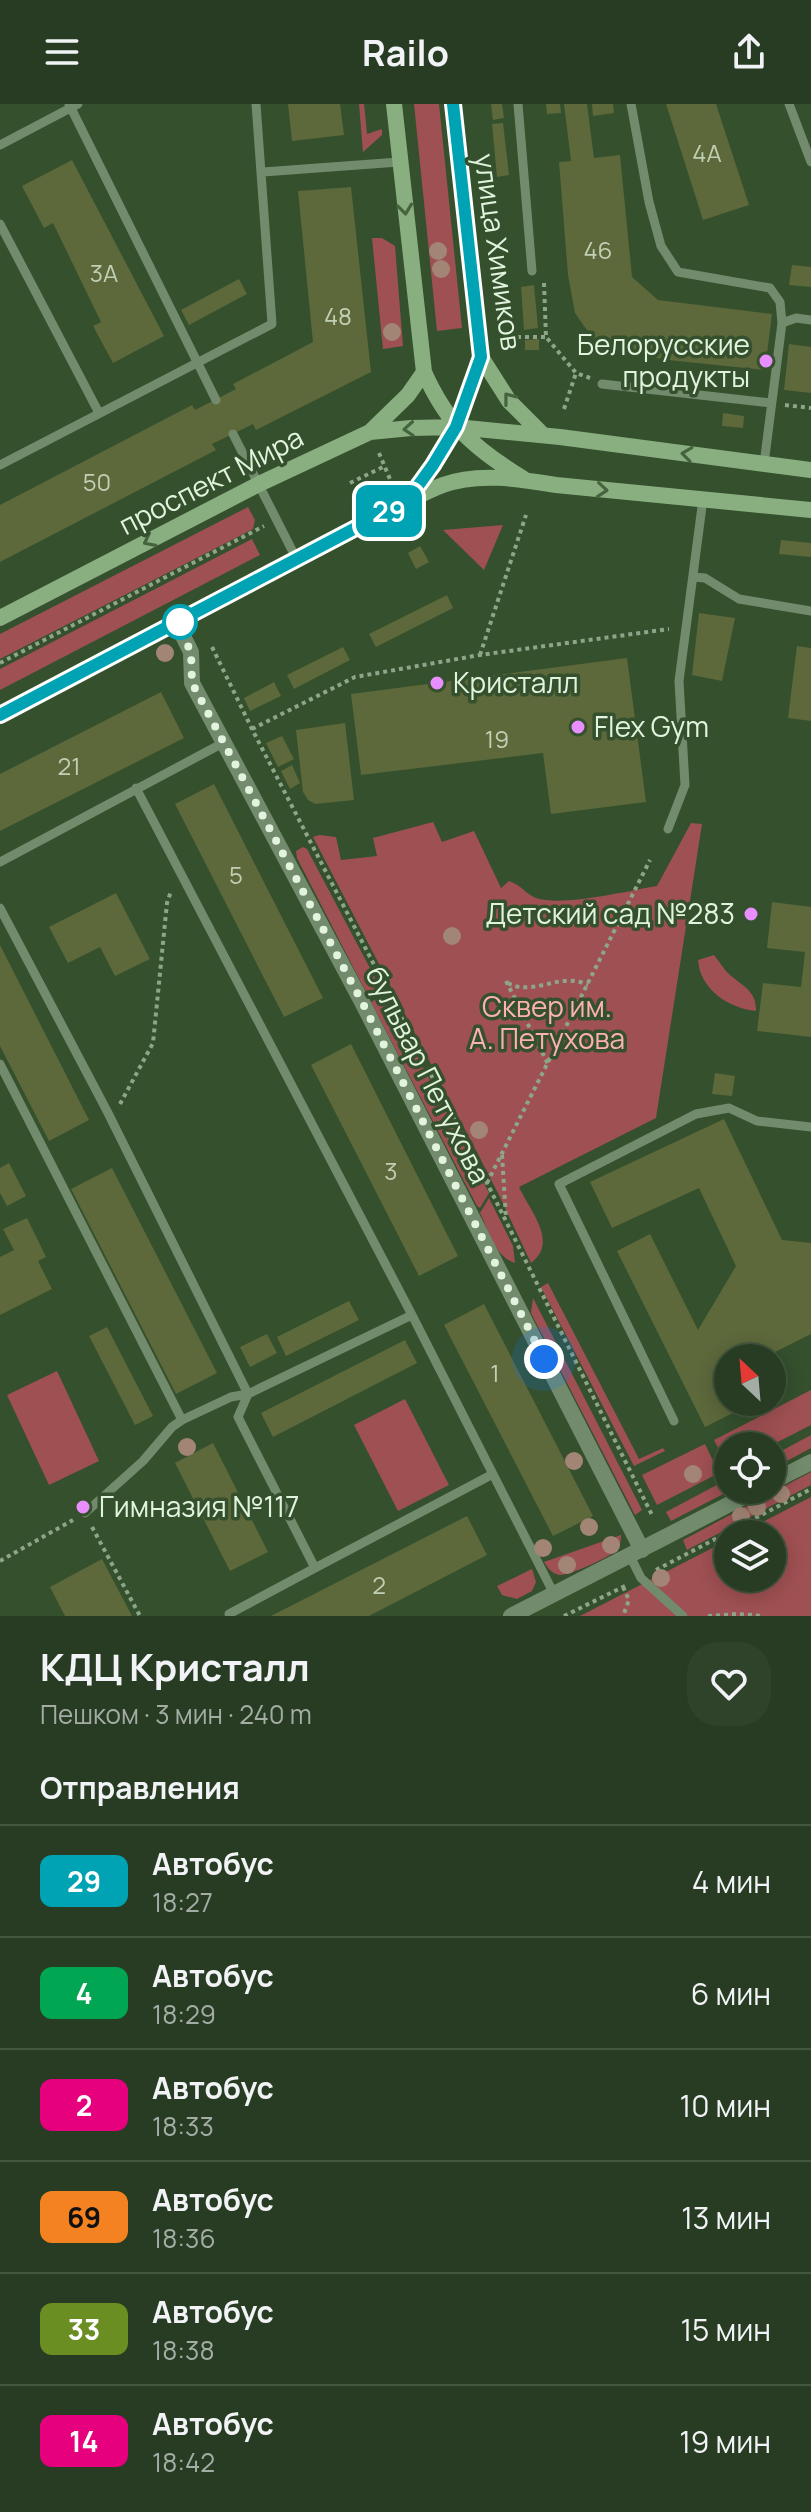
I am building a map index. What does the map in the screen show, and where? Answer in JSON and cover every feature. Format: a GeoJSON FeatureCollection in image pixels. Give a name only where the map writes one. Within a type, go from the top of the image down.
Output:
{"type":"FeatureCollection","features":[{"type":"Feature","properties":{"kind":"main road"},"geometry":{"type":"LineString","coordinates":[[394,104],[424,372],[437,400],[456,427],[488,456],[525,480]]}},
{"type":"Feature","properties":{"kind":"main road","name":"улица Химиков"},"geometry":{"type":"LineString","coordinates":[[453,104],[481,357],[509,401],[543,435]]}},
{"type":"Feature","properties":{"kind":"main road"},"geometry":{"type":"LineString","coordinates":[[407,501],[456,427],[481,357]]}},
{"type":"Feature","properties":{"kind":"main road"},"geometry":{"type":"LineString","coordinates":[[370,432],[408,395],[424,372]]}},
{"type":"Feature","properties":{"kind":"main road","name":"проспект Мира"},"geometry":{"type":"LineString","coordinates":[[0,618],[259,484],[370,432],[456,427],[543,435],[811,470]]}},
{"type":"Feature","properties":{"kind":"main road"},"geometry":{"type":"LineString","coordinates":[[0,715],[444,484],[465,479],[525,480],[811,510]]}},
{"type":"Feature","properties":{"kind":"street","name":"бульвар Петухова"},"geometry":{"type":"LineString","coordinates":[[177,624],[191,652],[192,683],[362,1002],[636,1553]]}},
{"type":"Feature","properties":{"kind":"street"},"geometry":{"type":"LineString","coordinates":[[786,1475],[811,1462]]}},
{"type":"Feature","properties":{"kind":"street"},"geometry":{"type":"LineString","coordinates":[[511,1616],[730,1504]]}},
{"type":"Feature","properties":{"kind":"lane"},"geometry":{"type":"LineString","coordinates":[[0,465],[272,324],[256,104]]}},
{"type":"Feature","properties":{"kind":"lane"},"geometry":{"type":"LineString","coordinates":[[518,104],[532,271]]}},
{"type":"Feature","properties":{"kind":"lane"},"geometry":{"type":"LineString","coordinates":[[631,104],[649,202],[661,246],[678,272],[770,288],[780,302],[782,323],[764,464]]}},
{"type":"Feature","properties":{"kind":"lane"},"geometry":{"type":"LineString","coordinates":[[789,104],[810,155]]}},
{"type":"Feature","properties":{"kind":"lane"},"geometry":{"type":"LineString","coordinates":[[0,145],[73,105],[216,400]]}},
{"type":"Feature","properties":{"kind":"lane"},"geometry":{"type":"LineString","coordinates":[[263,172],[399,162]]}},
{"type":"Feature","properties":{"kind":"lane"},"geometry":{"type":"LineString","coordinates":[[0,224],[99,413]]}},
{"type":"Feature","properties":{"kind":"lane"},"geometry":{"type":"LineString","coordinates":[[782,323],[796,318],[811,320]]}},
{"type":"Feature","properties":{"kind":"lane"},"geometry":{"type":"LineString","coordinates":[[602,384],[771,403]]}},
{"type":"Feature","properties":{"kind":"lane"},"geometry":{"type":"LineString","coordinates":[[233,434],[297,560]]}},
{"type":"Feature","properties":{"kind":"lane"},"geometry":{"type":"LineString","coordinates":[[668,829],[685,785],[679,681],[703,499]]}},
{"type":"Feature","properties":{"kind":"lane"},"geometry":{"type":"LineString","coordinates":[[693,577],[705,578],[739,599],[811,611]]}},
{"type":"Feature","properties":{"kind":"lane"},"geometry":{"type":"LineString","coordinates":[[0,862],[223,743]]}},
{"type":"Feature","properties":{"kind":"lane"},"geometry":{"type":"LineString","coordinates":[[136,788],[554,1594]]}},
{"type":"Feature","properties":{"kind":"lane"},"geometry":{"type":"LineString","coordinates":[[0,908],[107,1111],[248,1394],[238,1417],[315,1568]]}},
{"type":"Feature","properties":{"kind":"lane"},"geometry":{"type":"LineString","coordinates":[[0,1064],[182,1420]]}},
{"type":"Feature","properties":{"kind":"lane"},"geometry":{"type":"LineString","coordinates":[[674,1421],[559,1184],[696,1114],[729,1108],[757,1121],[811,1127]]}},
{"type":"Feature","properties":{"kind":"lane"},"geometry":{"type":"LineString","coordinates":[[85,1513],[143,1461],[172,1427],[182,1420],[231,1397],[248,1394],[412,1315]]}},
{"type":"Feature","properties":{"kind":"lane"},"geometry":{"type":"LineString","coordinates":[[230,1616],[493,1474]]}},
{"type":"Feature","properties":{"kind":"lane"},"geometry":{"type":"LineString","coordinates":[[636,1553],[641,1578],[683,1616]]}},
{"type":"Feature","properties":{"kind":"path"},"geometry":{"type":"LineString","coordinates":[[532,271],[543,272],[546,337],[576,373],[602,384]]}},
{"type":"Feature","properties":{"kind":"path"},"geometry":{"type":"LineString","coordinates":[[509,337],[546,337]]}},
{"type":"Feature","properties":{"kind":"path"},"geometry":{"type":"LineString","coordinates":[[564,409],[576,373]]}},
{"type":"Feature","properties":{"kind":"path"},"geometry":{"type":"LineString","coordinates":[[771,403],[811,408]]}},
{"type":"Feature","properties":{"kind":"path"},"geometry":{"type":"LineString","coordinates":[[379,453],[392,484]]}},
{"type":"Feature","properties":{"kind":"path"},"geometry":{"type":"LineString","coordinates":[[350,483],[383,467]]}},
{"type":"Feature","properties":{"kind":"path"},"geometry":{"type":"LineString","coordinates":[[480,655],[526,515]]}},
{"type":"Feature","properties":{"kind":"path"},"geometry":{"type":"LineString","coordinates":[[0,663],[277,520]]}},
{"type":"Feature","properties":{"kind":"path"},"geometry":{"type":"LineString","coordinates":[[252,729],[355,677],[480,655],[687,627]]}},
{"type":"Feature","properties":{"kind":"path"},"geometry":{"type":"LineString","coordinates":[[209,641],[487,1183],[652,1515]]}},
{"type":"Feature","properties":{"kind":"path"},"geometry":{"type":"LineString","coordinates":[[487,1183],[650,860]]}},
{"type":"Feature","properties":{"kind":"path"},"geometry":{"type":"LineString","coordinates":[[107,1111],[120,1105],[153,1043],[167,903],[178,869]]}},
{"type":"Feature","properties":{"kind":"path"},"geometry":{"type":"LineString","coordinates":[[548,1064],[506,981],[515,987],[575,980],[588,985]]}},
{"type":"Feature","properties":{"kind":"path"},"geometry":{"type":"LineString","coordinates":[[502,1155],[506,1221]]}},
{"type":"Feature","properties":{"kind":"path"},"geometry":{"type":"LineString","coordinates":[[564,1616],[811,1489]]}},
{"type":"Feature","properties":{"kind":"path"},"geometry":{"type":"LineString","coordinates":[[0,1561],[85,1513],[140,1616]]}},
{"type":"Feature","properties":{"kind":"path"},"geometry":{"type":"LineString","coordinates":[[623,1587],[629,1600],[623,1616]]}},
{"type":"Feature","properties":{"kind":"path"},"geometry":{"type":"LineString","coordinates":[[708,1616],[764,1616]]}},
{"type":"Feature","properties":{"kind":"green space"},"geometry":{"type":"Polygon","coordinates":[[[359,104],[364,104],[367,134],[382,129],[382,135],[363,152],[359,104]]]}},
{"type":"Feature","properties":{"kind":"green space"},"geometry":{"type":"Polygon","coordinates":[[[414,104],[439,104],[462,328],[437,331],[414,104]]]}},
{"type":"Feature","properties":{"kind":"green space"},"geometry":{"type":"Polygon","coordinates":[[[372,238],[382,238],[395,246],[403,346],[383,349],[372,238]]]}},
{"type":"Feature","properties":{"kind":"green space"},"geometry":{"type":"Polygon","coordinates":[[[248,507],[255,520],[253,529],[0,659],[0,634],[248,507]]]}},
{"type":"Feature","properties":{"kind":"green space"},"geometry":{"type":"Polygon","coordinates":[[[503,525],[484,570],[443,530],[503,525]]]}},
{"type":"Feature","properties":{"kind":"green space"},"geometry":{"type":"Polygon","coordinates":[[[252,539],[260,555],[0,690],[0,669],[252,539]]]}},
{"type":"Feature","properties":{"kind":"green space","name":"Сквер им. А. Петухова"},"geometry":{"type":"Polygon","coordinates":[[[433,822],[442,842],[474,831],[501,888],[509,881],[536,898],[562,901],[657,886],[691,823],[702,824],[656,1118],[519,1187],[540,1226],[542,1236],[539,1255],[531,1263],[499,1195],[313,837],[336,837],[341,860],[377,856],[373,838],[433,822]]]}},
{"type":"Feature","properties":{"kind":"green space"},"geometry":{"type":"Polygon","coordinates":[[[303,847],[307,849],[381,989],[368,996],[297,858],[296,851],[303,847]]]}},
{"type":"Feature","properties":{"kind":"green space"},"geometry":{"type":"Polygon","coordinates":[[[714,955],[754,997],[756,1011],[726,1001],[704,980],[698,960],[714,955]]]}},
{"type":"Feature","properties":{"kind":"green space"},"geometry":{"type":"Polygon","coordinates":[[[385,994],[489,1193],[480,1208],[371,1002],[385,994]]]}},
{"type":"Feature","properties":{"kind":"green space"},"geometry":{"type":"Polygon","coordinates":[[[489,1198],[513,1246],[515,1263],[502,1255],[480,1213],[489,1198]]]}},
{"type":"Feature","properties":{"kind":"green space"},"geometry":{"type":"Polygon","coordinates":[[[548,1283],[639,1459],[663,1448],[665,1451],[634,1466],[541,1287],[548,1283]]]}},
{"type":"Feature","properties":{"kind":"green space"},"geometry":{"type":"Polygon","coordinates":[[[533,1298],[642,1510],[635,1515],[531,1313],[533,1298]]]}},
{"type":"Feature","properties":{"kind":"green space"},"geometry":{"type":"Polygon","coordinates":[[[57,1371],[99,1461],[49,1485],[7,1395],[57,1371]]]}},
{"type":"Feature","properties":{"kind":"green space"},"geometry":{"type":"Polygon","coordinates":[[[811,1390],[811,1425],[786,1438],[786,1432],[730,1432],[761,1416],[786,1416],[786,1403],[811,1390]]]}},
{"type":"Feature","properties":{"kind":"green space"},"geometry":{"type":"Polygon","coordinates":[[[405,1399],[449,1485],[398,1511],[354,1425],[405,1399]]]}},
{"type":"Feature","properties":{"kind":"green space"},"geometry":{"type":"Polygon","coordinates":[[[811,1435],[811,1448],[786,1461],[786,1448],[811,1435]]]}},
{"type":"Feature","properties":{"kind":"green space"},"geometry":{"type":"Polygon","coordinates":[[[705,1444],[714,1463],[714,1476],[657,1505],[642,1475],[705,1444]]]}},
{"type":"Feature","properties":{"kind":"green space"},"geometry":{"type":"Polygon","coordinates":[[[811,1472],[811,1485],[786,1498],[786,1485],[811,1472]]]}},
{"type":"Feature","properties":{"kind":"green space"},"geometry":{"type":"Polygon","coordinates":[[[714,1486],[714,1499],[671,1521],[666,1512],[714,1486]]]}},
{"type":"Feature","properties":{"kind":"green space"},"geometry":{"type":"Polygon","coordinates":[[[811,1497],[811,1616],[580,1616],[714,1547],[714,1592],[786,1592],[786,1520],[766,1520],[811,1497]]]}},
{"type":"Feature","properties":{"kind":"green space"},"geometry":{"type":"Polygon","coordinates":[[[751,1504],[775,1504],[744,1520],[721,1520],[751,1504]]]}},
{"type":"Feature","properties":{"kind":"green space"},"geometry":{"type":"Polygon","coordinates":[[[714,1524],[714,1536],[687,1550],[683,1540],[714,1524]]]}},
{"type":"Feature","properties":{"kind":"green space"},"geometry":{"type":"Polygon","coordinates":[[[621,1535],[618,1549],[571,1573],[556,1574],[544,1562],[621,1535]]]}},
{"type":"Feature","properties":{"kind":"green space"},"geometry":{"type":"Polygon","coordinates":[[[532,1569],[536,1582],[532,1591],[517,1599],[502,1595],[497,1586],[532,1569]]]}},
{"type":"Feature","properties":{"kind":"building"},"geometry":{"type":"Polygon","coordinates":[[[288,104],[340,104],[344,135],[292,141],[288,104]]]}},
{"type":"Feature","properties":{"kind":"building"},"geometry":{"type":"Polygon","coordinates":[[[491,104],[502,104],[504,118],[493,120],[491,104]]]}},
{"type":"Feature","properties":{"kind":"building"},"geometry":{"type":"Polygon","coordinates":[[[546,104],[560,104],[561,113],[547,114],[546,104]]]}},
{"type":"Feature","properties":{"kind":"building"},"geometry":{"type":"Polygon","coordinates":[[[564,104],[587,104],[594,158],[620,155],[632,277],[658,300],[772,314],[765,370],[668,360],[617,351],[595,340],[584,326],[575,313],[568,275],[559,162],[571,161],[564,104]]]}},
{"type":"Feature","properties":{"kind":"building"},"geometry":{"type":"Polygon","coordinates":[[[592,104],[613,104],[614,113],[593,116],[592,104]]]}},
{"type":"Feature","properties":{"kind":"building"},"geometry":{"type":"Polygon","coordinates":[[[666,104],[716,104],[749,205],[703,220],[666,104]]]}},
{"type":"Feature","properties":{"kind":"building"},"geometry":{"type":"Polygon","coordinates":[[[503,123],[509,175],[497,177],[492,124],[503,123]]]}},
{"type":"Feature","properties":{"kind":"building"},"geometry":{"type":"Polygon","coordinates":[[[72,160],[164,336],[113,363],[93,326],[101,322],[53,223],[44,228],[22,186],[72,160]]]}},
{"type":"Feature","properties":{"kind":"building"},"geometry":{"type":"Polygon","coordinates":[[[351,187],[371,372],[256,430],[253,424],[212,444],[216,450],[0,562],[0,505],[192,405],[195,410],[236,389],[233,384],[313,342],[298,191],[351,187]]]}},
{"type":"Feature","properties":{"kind":"building"},"geometry":{"type":"Polygon","coordinates":[[[792,265],[811,267],[811,287],[789,285],[792,265]]]}},
{"type":"Feature","properties":{"kind":"building"},"geometry":{"type":"Polygon","coordinates":[[[239,279],[247,294],[189,325],[181,310],[239,279]]]}},
{"type":"Feature","properties":{"kind":"building"},"geometry":{"type":"Polygon","coordinates":[[[534,285],[538,328],[524,330],[521,287],[534,285]]]}},
{"type":"Feature","properties":{"kind":"building"},"geometry":{"type":"Polygon","coordinates":[[[539,339],[539,350],[525,350],[525,340],[539,339]]]}},
{"type":"Feature","properties":{"kind":"building"},"geometry":{"type":"Polygon","coordinates":[[[789,344],[811,347],[811,393],[784,390],[789,344]]]}},
{"type":"Feature","properties":{"kind":"building"},"geometry":{"type":"Polygon","coordinates":[[[723,413],[744,416],[743,428],[722,426],[723,413]]]}},
{"type":"Feature","properties":{"kind":"building"},"geometry":{"type":"Polygon","coordinates":[[[781,540],[811,543],[811,557],[779,554],[781,540]]]}},
{"type":"Feature","properties":{"kind":"building"},"geometry":{"type":"Polygon","coordinates":[[[420,546],[429,562],[416,569],[408,553],[420,546]]]}},
{"type":"Feature","properties":{"kind":"building"},"geometry":{"type":"Polygon","coordinates":[[[447,595],[453,608],[376,647],[369,634],[447,595]]]}},
{"type":"Feature","properties":{"kind":"building"},"geometry":{"type":"Polygon","coordinates":[[[699,613],[735,618],[722,681],[692,675],[699,613]]]}},
{"type":"Feature","properties":{"kind":"building"},"geometry":{"type":"Polygon","coordinates":[[[797,646],[811,648],[811,721],[788,718],[797,646]]]}},
{"type":"Feature","properties":{"kind":"building"},"geometry":{"type":"Polygon","coordinates":[[[343,647],[350,660],[294,689],[287,675],[343,647]]]}},
{"type":"Feature","properties":{"kind":"building","name":"Кристалл"},"geometry":{"type":"Polygon","coordinates":[[[627,658],[646,802],[551,814],[543,753],[361,775],[351,694],[627,658]]]}},
{"type":"Feature","properties":{"kind":"building"},"geometry":{"type":"Polygon","coordinates":[[[274,682],[281,696],[250,711],[244,698],[274,682]]]}},
{"type":"Feature","properties":{"kind":"building"},"geometry":{"type":"Polygon","coordinates":[[[161,692],[184,738],[0,831],[0,774],[161,692]]]}},
{"type":"Feature","properties":{"kind":"building"},"geometry":{"type":"Polygon","coordinates":[[[345,723],[354,800],[315,804],[303,792],[296,730],[345,723]]]}},
{"type":"Feature","properties":{"kind":"building"},"geometry":{"type":"Polygon","coordinates":[[[282,736],[294,759],[278,767],[266,743],[282,736]]]}},
{"type":"Feature","properties":{"kind":"building"},"geometry":{"type":"Polygon","coordinates":[[[292,765],[300,783],[290,789],[281,771],[292,765]]]}},
{"type":"Feature","properties":{"kind":"building"},"geometry":{"type":"Polygon","coordinates":[[[214,784],[323,998],[284,1017],[175,804],[214,784]]]}},
{"type":"Feature","properties":{"kind":"building"},"geometry":{"type":"Polygon","coordinates":[[[116,893],[150,959],[115,976],[100,947],[68,963],[49,927],[116,893]]]}},
{"type":"Feature","properties":{"kind":"building"},"geometry":{"type":"Polygon","coordinates":[[[772,902],[811,907],[811,1037],[757,1031],[763,983],[801,987],[805,952],[767,948],[772,902]]]}},
{"type":"Feature","properties":{"kind":"building"},"geometry":{"type":"Polygon","coordinates":[[[0,945],[89,1120],[49,1141],[0,1046],[0,945]]]}},
{"type":"Feature","properties":{"kind":"building"},"geometry":{"type":"Polygon","coordinates":[[[351,1044],[458,1256],[419,1276],[311,1065],[351,1044]]]}},
{"type":"Feature","properties":{"kind":"building"},"geometry":{"type":"Polygon","coordinates":[[[715,1073],[735,1076],[732,1096],[712,1094],[715,1073]]]}},
{"type":"Feature","properties":{"kind":"building"},"geometry":{"type":"Polygon","coordinates":[[[724,1119],[782,1240],[811,1243],[811,1334],[786,1346],[786,1344],[714,1344],[714,1416],[727,1416],[705,1427],[617,1251],[650,1234],[698,1330],[736,1266],[699,1188],[612,1228],[590,1182],[724,1119]]]}},
{"type":"Feature","properties":{"kind":"building"},"geometry":{"type":"Polygon","coordinates":[[[9,1163],[26,1196],[7,1206],[0,1193],[0,1168],[9,1163]]]}},
{"type":"Feature","properties":{"kind":"building"},"geometry":{"type":"Polygon","coordinates":[[[112,1168],[217,1373],[176,1394],[71,1189],[112,1168]]]}},
{"type":"Feature","properties":{"kind":"building"},"geometry":{"type":"Polygon","coordinates":[[[27,1218],[46,1257],[38,1261],[52,1289],[0,1315],[0,1257],[14,1250],[3,1229],[27,1218]]]}},
{"type":"Feature","properties":{"kind":"building"},"geometry":{"type":"Polygon","coordinates":[[[349,1301],[359,1320],[286,1356],[277,1337],[349,1301]]]}},
{"type":"Feature","properties":{"kind":"building"},"geometry":{"type":"Polygon","coordinates":[[[484,1304],[593,1516],[553,1536],[444,1325],[484,1304]]]}},
{"type":"Feature","properties":{"kind":"building"},"geometry":{"type":"Polygon","coordinates":[[[107,1327],[153,1416],[135,1425],[89,1336],[107,1327]]]}},
{"type":"Feature","properties":{"kind":"building"},"geometry":{"type":"Polygon","coordinates":[[[267,1334],[277,1353],[250,1367],[240,1347],[267,1334]]]}},
{"type":"Feature","properties":{"kind":"building"},"geometry":{"type":"Polygon","coordinates":[[[405,1340],[417,1363],[273,1437],[261,1413],[405,1340]]]}},
{"type":"Feature","properties":{"kind":"building"},"geometry":{"type":"Polygon","coordinates":[[[213,1443],[268,1552],[230,1571],[175,1463],[213,1443]]]}},
{"type":"Feature","properties":{"kind":"building"},"geometry":{"type":"Polygon","coordinates":[[[467,1516],[487,1555],[369,1616],[271,1616],[467,1516]]]}},
{"type":"Feature","properties":{"kind":"building"},"geometry":{"type":"Polygon","coordinates":[[[102,1559],[132,1616],[65,1616],[50,1587],[102,1559]]]}},
{"type":"Feature","properties":{"kind":"bus line","name":"29"},"geometry":{"type":"LineString","coordinates":[[0,715],[407,501],[456,427],[481,357],[453,104]]}},
{"type":"Feature","properties":{"kind":"place","name":"Белорусские продукты"},"geometry":{"type":"Point","coordinates":[766,361]}},
{"type":"Feature","properties":{"kind":"place","name":"Кристалл"},"geometry":{"type":"Point","coordinates":[437,683]}},
{"type":"Feature","properties":{"kind":"place","name":"Flex Gym"},"geometry":{"type":"Point","coordinates":[578,727]}},
{"type":"Feature","properties":{"kind":"place","name":"Детский сад №283"},"geometry":{"type":"Point","coordinates":[751,914]}},
{"type":"Feature","properties":{"kind":"place","name":"Гимназия №117"},"geometry":{"type":"Point","coordinates":[83,1507]}},
{"type":"Feature","properties":{"kind":"route"},"geometry":{"type":"LineString","coordinates":[[180,622],[177,624],[191,652],[192,683],[362,1002],[544,1359]]}}]}
